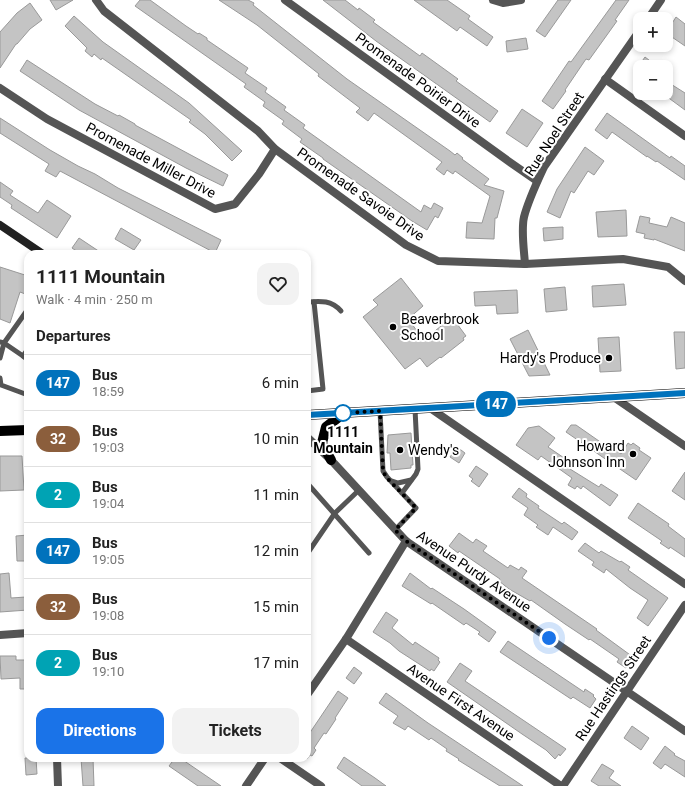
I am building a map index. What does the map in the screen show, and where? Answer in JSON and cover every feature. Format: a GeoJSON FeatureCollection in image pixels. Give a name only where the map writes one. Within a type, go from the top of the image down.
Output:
{"type":"FeatureCollection","features":[{"type":"Feature","properties":{"kind":"main road"},"geometry":{"type":"LineString","coordinates":[[0,225],[37,250]]}},
{"type":"Feature","properties":{"kind":"main road"},"geometry":{"type":"LineString","coordinates":[[311,415],[685,393]]}},
{"type":"Feature","properties":{"kind":"main road"},"geometry":{"type":"LineString","coordinates":[[331,460],[322,443],[326,427],[344,413]]}},
{"type":"Feature","properties":{"kind":"main road"},"geometry":{"type":"LineString","coordinates":[[0,431],[24,430]]}},
{"type":"Feature","properties":{"kind":"street","name":"Promenade Savoie Drive"},"geometry":{"type":"LineString","coordinates":[[96,0],[104,11],[258,131],[275,149],[406,245],[438,261],[525,264],[623,260],[668,267],[685,281]]}},
{"type":"Feature","properties":{"kind":"street","name":"Promenade Poirier Drive"},"geometry":{"type":"LineString","coordinates":[[285,0],[537,181]]}},
{"type":"Feature","properties":{"kind":"street"},"geometry":{"type":"LineString","coordinates":[[493,0],[503,3],[521,0]]}},
{"type":"Feature","properties":{"kind":"street"},"geometry":{"type":"LineString","coordinates":[[653,12],[661,0]]}},
{"type":"Feature","properties":{"kind":"street","name":"Rue Noel Street"},"geometry":{"type":"LineString","coordinates":[[525,264],[523,248],[524,217],[537,181],[544,167],[633,40]]}},
{"type":"Feature","properties":{"kind":"street"},"geometry":{"type":"LineString","coordinates":[[606,79],[685,136]]}},
{"type":"Feature","properties":{"kind":"street","name":"Promenade Miller Drive"},"geometry":{"type":"LineString","coordinates":[[0,88],[46,119],[215,210],[235,204],[259,174],[275,149]]}},
{"type":"Feature","properties":{"kind":"street"},"geometry":{"type":"LineString","coordinates":[[615,398],[685,446]]}},
{"type":"Feature","properties":{"kind":"street"},"geometry":{"type":"LineString","coordinates":[[430,408],[685,584]]}},
{"type":"Feature","properties":{"kind":"street","name":"Avenue Purdy Avenue"},"geometry":{"type":"LineString","coordinates":[[311,441],[331,460],[358,491],[406,541],[685,731]]}},
{"type":"Feature","properties":{"kind":"street"},"geometry":{"type":"LineString","coordinates":[[311,690],[346,639],[406,541]]}},
{"type":"Feature","properties":{"kind":"street","name":"Rue Hastings Street"},"geometry":{"type":"LineString","coordinates":[[562,786],[685,606]]}},
{"type":"Feature","properties":{"kind":"street"},"geometry":{"type":"LineString","coordinates":[[0,635],[24,633]]}},
{"type":"Feature","properties":{"kind":"street","name":"Avenue First Avenue"},"geometry":{"type":"LineString","coordinates":[[346,639],[562,786]]}},
{"type":"Feature","properties":{"kind":"street"},"geometry":{"type":"LineString","coordinates":[[57,762],[58,786]]}},
{"type":"Feature","properties":{"kind":"street"},"geometry":{"type":"LineString","coordinates":[[246,786],[261,762]]}},
{"type":"Feature","properties":{"kind":"street"},"geometry":{"type":"LineString","coordinates":[[286,762],[321,786]]}},
{"type":"Feature","properties":{"kind":"lane"},"geometry":{"type":"LineString","coordinates":[[311,391],[323,390],[314,302],[325,301],[341,311]]}},
{"type":"Feature","properties":{"kind":"lane"},"geometry":{"type":"LineString","coordinates":[[0,358],[2,342],[24,314]]}},
{"type":"Feature","properties":{"kind":"lane"},"geometry":{"type":"LineString","coordinates":[[2,342],[23,356]]}},
{"type":"Feature","properties":{"kind":"lane"},"geometry":{"type":"LineString","coordinates":[[0,378],[0,386],[24,394]]}},
{"type":"Feature","properties":{"kind":"lane"},"geometry":{"type":"LineString","coordinates":[[402,493],[418,469],[415,409]]}},
{"type":"Feature","properties":{"kind":"lane"},"geometry":{"type":"LineString","coordinates":[[380,411],[383,471],[389,480],[416,508],[395,530]]}},
{"type":"Feature","properties":{"kind":"lane"},"geometry":{"type":"LineString","coordinates":[[389,480],[398,483],[409,481],[413,478]]}},
{"type":"Feature","properties":{"kind":"lane"},"geometry":{"type":"LineString","coordinates":[[311,487],[369,553]]}},
{"type":"Feature","properties":{"kind":"lane"},"geometry":{"type":"LineString","coordinates":[[311,548],[335,513],[358,491]]}},
{"type":"Feature","properties":{"kind":"building"},"geometry":{"type":"Polygon","coordinates":[[[50,0],[73,0],[56,10],[50,0]]]}},
{"type":"Feature","properties":{"kind":"building"},"geometry":{"type":"Polygon","coordinates":[[[140,0],[150,0],[198,34],[199,33],[207,38],[207,40],[248,68],[245,73],[267,88],[265,92],[286,107],[284,110],[305,125],[303,128],[421,212],[424,205],[431,209],[434,203],[443,208],[438,218],[435,216],[427,230],[323,159],[300,142],[302,139],[282,124],[284,121],[263,106],[265,102],[244,87],[246,84],[135,6],[140,0]]]}},
{"type":"Feature","properties":{"kind":"building"},"geometry":{"type":"Polygon","coordinates":[[[219,0],[248,0],[254,3],[253,5],[347,79],[455,155],[457,153],[463,158],[462,159],[489,179],[484,185],[504,191],[497,218],[495,218],[494,239],[466,238],[467,222],[482,223],[490,196],[455,171],[453,174],[447,170],[444,175],[436,169],[442,162],[374,113],[368,121],[356,112],[360,108],[318,76],[319,74],[257,25],[219,0]]]}},
{"type":"Feature","properties":{"kind":"building"},"geometry":{"type":"Polygon","coordinates":[[[323,0],[345,0],[358,10],[359,8],[375,20],[373,22],[420,56],[422,53],[458,79],[456,81],[498,111],[490,122],[376,41],[323,0]]]}},
{"type":"Feature","properties":{"kind":"building"},"geometry":{"type":"Polygon","coordinates":[[[414,0],[447,0],[470,16],[468,19],[493,37],[487,46],[460,27],[457,31],[414,0]]]}},
{"type":"Feature","properties":{"kind":"building"},"geometry":{"type":"Polygon","coordinates":[[[558,0],[571,0],[545,37],[536,31],[558,0]]]}},
{"type":"Feature","properties":{"kind":"building"},"geometry":{"type":"Polygon","coordinates":[[[616,0],[629,0],[615,20],[617,21],[589,60],[586,59],[553,109],[542,101],[569,61],[571,62],[616,0]]]}},
{"type":"Feature","properties":{"kind":"building"},"geometry":{"type":"Polygon","coordinates":[[[30,3],[42,20],[30,29],[16,44],[0,68],[0,32],[17,13],[30,3]]]}},
{"type":"Feature","properties":{"kind":"building"},"geometry":{"type":"Polygon","coordinates":[[[74,16],[103,42],[189,103],[242,151],[232,161],[205,134],[189,122],[191,120],[102,58],[101,60],[94,54],[92,57],[85,51],[87,48],[65,26],[74,16]]]}},
{"type":"Feature","properties":{"kind":"building"},"geometry":{"type":"Polygon","coordinates":[[[676,17],[685,24],[685,46],[673,38],[673,22],[676,17]]]}},
{"type":"Feature","properties":{"kind":"building"},"geometry":{"type":"Polygon","coordinates":[[[526,38],[528,49],[507,52],[506,41],[526,38]]]}},
{"type":"Feature","properties":{"kind":"building"},"geometry":{"type":"Polygon","coordinates":[[[27,60],[95,104],[118,116],[119,115],[228,175],[223,186],[186,168],[79,110],[20,71],[27,60]]]}},
{"type":"Feature","properties":{"kind":"building"},"geometry":{"type":"Polygon","coordinates":[[[673,85],[685,93],[685,110],[671,100],[673,100],[673,85]]]}},
{"type":"Feature","properties":{"kind":"building"},"geometry":{"type":"Polygon","coordinates":[[[522,109],[543,123],[527,147],[506,133],[522,109]]]}},
{"type":"Feature","properties":{"kind":"building"},"geometry":{"type":"Polygon","coordinates":[[[607,113],[670,158],[671,156],[685,166],[685,180],[657,161],[656,162],[647,157],[612,132],[607,139],[595,130],[607,113]]]}},
{"type":"Feature","properties":{"kind":"building"},"geometry":{"type":"Polygon","coordinates":[[[0,118],[78,166],[221,240],[216,250],[209,250],[60,171],[56,177],[45,171],[49,164],[0,133],[0,118]]]}},
{"type":"Feature","properties":{"kind":"building"},"geometry":{"type":"Polygon","coordinates":[[[585,147],[604,161],[594,175],[588,171],[574,193],[571,191],[560,218],[547,212],[557,189],[585,147]]]}},
{"type":"Feature","properties":{"kind":"building"},"geometry":{"type":"Polygon","coordinates":[[[0,182],[13,191],[10,195],[38,213],[47,200],[71,216],[57,238],[11,208],[12,205],[0,197],[0,182]]]}},
{"type":"Feature","properties":{"kind":"building"},"geometry":{"type":"Polygon","coordinates":[[[626,210],[627,236],[598,237],[596,212],[626,210]]]}},
{"type":"Feature","properties":{"kind":"building"},"geometry":{"type":"Polygon","coordinates":[[[640,216],[650,218],[649,223],[667,227],[671,217],[685,223],[685,251],[654,239],[644,238],[645,234],[636,232],[640,216]]]}},
{"type":"Feature","properties":{"kind":"building"},"geometry":{"type":"Polygon","coordinates":[[[563,227],[563,239],[544,241],[543,228],[563,227]]]}},
{"type":"Feature","properties":{"kind":"building"},"geometry":{"type":"Polygon","coordinates":[[[121,228],[141,240],[134,250],[115,239],[121,228]]]}},
{"type":"Feature","properties":{"kind":"building"},"geometry":{"type":"Polygon","coordinates":[[[79,238],[97,250],[75,250],[72,248],[79,238]]]}},
{"type":"Feature","properties":{"kind":"building"},"geometry":{"type":"Polygon","coordinates":[[[0,267],[24,275],[24,294],[20,292],[10,323],[0,319],[0,267]]]}},
{"type":"Feature","properties":{"kind":"building","name":"Beaverbrook School"},"geometry":{"type":"Polygon","coordinates":[[[401,278],[423,306],[408,319],[424,340],[452,317],[466,336],[463,338],[464,340],[427,367],[420,358],[405,369],[363,317],[378,305],[373,300],[401,278]]]}},
{"type":"Feature","properties":{"kind":"building"},"geometry":{"type":"Polygon","coordinates":[[[624,284],[626,305],[593,307],[592,286],[624,284]]]}},
{"type":"Feature","properties":{"kind":"building"},"geometry":{"type":"Polygon","coordinates":[[[565,287],[567,310],[546,312],[544,289],[565,287]]]}},
{"type":"Feature","properties":{"kind":"building"},"geometry":{"type":"Polygon","coordinates":[[[517,290],[518,313],[497,314],[496,305],[475,306],[474,292],[517,290]]]}},
{"type":"Feature","properties":{"kind":"building"},"geometry":{"type":"Polygon","coordinates":[[[528,330],[550,375],[529,376],[510,339],[528,330]]]}},
{"type":"Feature","properties":{"kind":"building"},"geometry":{"type":"Polygon","coordinates":[[[674,332],[685,332],[685,368],[676,369],[674,332]]]}},
{"type":"Feature","properties":{"kind":"building"},"geometry":{"type":"Polygon","coordinates":[[[619,337],[621,371],[600,372],[598,338],[619,337]]]}},
{"type":"Feature","properties":{"kind":"building","name":"Howard Johnson Inn"},"geometry":{"type":"Polygon","coordinates":[[[571,425],[576,425],[609,448],[610,446],[621,454],[628,443],[631,445],[633,443],[640,448],[639,450],[651,458],[636,480],[566,432],[571,425]]]}},
{"type":"Feature","properties":{"kind":"building","name":"Howard Johnson Inn"},"geometry":{"type":"Polygon","coordinates":[[[539,426],[555,438],[548,447],[573,464],[570,469],[599,487],[601,484],[618,495],[610,506],[583,486],[581,489],[577,486],[575,489],[568,485],[572,478],[541,456],[538,460],[516,445],[528,428],[539,426]]]}},
{"type":"Feature","properties":{"kind":"building","name":"Wendy's"},"geometry":{"type":"Polygon","coordinates":[[[411,433],[413,465],[411,465],[411,468],[391,470],[390,453],[387,453],[388,435],[411,433]]]}},
{"type":"Feature","properties":{"kind":"building"},"geometry":{"type":"Polygon","coordinates":[[[457,447],[465,453],[459,463],[450,457],[457,447]]]}},
{"type":"Feature","properties":{"kind":"building"},"geometry":{"type":"Polygon","coordinates":[[[0,456],[22,456],[24,490],[0,491],[0,456]]]}},
{"type":"Feature","properties":{"kind":"building"},"geometry":{"type":"Polygon","coordinates":[[[476,466],[488,474],[479,487],[471,481],[473,479],[469,476],[476,466]]]}},
{"type":"Feature","properties":{"kind":"building"},"geometry":{"type":"Polygon","coordinates":[[[685,472],[685,500],[672,491],[685,472]]]}},
{"type":"Feature","properties":{"kind":"building"},"geometry":{"type":"Polygon","coordinates":[[[519,488],[527,494],[526,497],[539,506],[538,508],[562,524],[564,522],[578,532],[572,540],[553,527],[548,535],[536,527],[538,525],[524,515],[528,508],[512,497],[519,488]]]}},
{"type":"Feature","properties":{"kind":"building"},"geometry":{"type":"Polygon","coordinates":[[[638,503],[669,524],[668,526],[685,539],[685,557],[670,547],[669,549],[660,543],[662,541],[628,518],[638,503]]]}},
{"type":"Feature","properties":{"kind":"building"},"geometry":{"type":"Polygon","coordinates":[[[459,533],[473,543],[476,539],[487,546],[483,551],[508,568],[510,565],[519,570],[521,567],[527,571],[522,578],[597,629],[596,630],[633,657],[626,668],[617,662],[619,659],[590,639],[589,640],[531,600],[530,601],[509,589],[499,581],[500,579],[459,551],[458,553],[449,546],[459,533]]]}},
{"type":"Feature","properties":{"kind":"building"},"geometry":{"type":"Polygon","coordinates":[[[24,535],[24,561],[17,561],[16,536],[24,535]]]}},
{"type":"Feature","properties":{"kind":"building"},"geometry":{"type":"Polygon","coordinates":[[[585,543],[599,553],[601,551],[620,562],[621,561],[630,567],[628,570],[668,598],[648,626],[637,618],[648,600],[606,569],[604,573],[592,565],[594,562],[578,551],[585,543]]]}},
{"type":"Feature","properties":{"kind":"building"},"geometry":{"type":"Polygon","coordinates":[[[9,573],[11,598],[24,597],[24,610],[0,612],[0,574],[9,573]]]}},
{"type":"Feature","properties":{"kind":"building"},"geometry":{"type":"Polygon","coordinates":[[[410,573],[431,589],[432,588],[464,609],[496,632],[489,642],[478,634],[480,632],[466,623],[464,625],[432,603],[431,604],[402,586],[410,573]]]}},
{"type":"Feature","properties":{"kind":"building"},"geometry":{"type":"Polygon","coordinates":[[[386,612],[398,620],[392,628],[413,645],[415,642],[439,658],[438,660],[440,662],[434,671],[431,669],[430,671],[373,632],[386,612]]]}},
{"type":"Feature","properties":{"kind":"building"},"geometry":{"type":"Polygon","coordinates":[[[508,641],[584,692],[585,689],[594,695],[593,696],[596,699],[590,708],[573,697],[571,699],[500,652],[508,641]]]}},
{"type":"Feature","properties":{"kind":"building"},"geometry":{"type":"Polygon","coordinates":[[[0,656],[16,656],[16,660],[24,660],[24,689],[20,689],[20,678],[1,679],[0,656]]]}},
{"type":"Feature","properties":{"kind":"building"},"geometry":{"type":"Polygon","coordinates":[[[460,663],[472,671],[465,681],[566,749],[560,756],[559,754],[555,759],[546,750],[447,682],[460,663]]]}},
{"type":"Feature","properties":{"kind":"building"},"geometry":{"type":"Polygon","coordinates":[[[354,667],[362,673],[354,684],[346,678],[354,667]]]}},
{"type":"Feature","properties":{"kind":"building"},"geometry":{"type":"Polygon","coordinates":[[[338,691],[348,698],[326,734],[324,733],[314,748],[316,750],[312,756],[311,731],[338,691]]]}},
{"type":"Feature","properties":{"kind":"building"},"geometry":{"type":"Polygon","coordinates":[[[386,693],[428,723],[523,786],[500,786],[458,760],[459,759],[446,751],[447,749],[431,738],[429,740],[408,726],[405,730],[393,723],[398,716],[379,703],[386,693]]]}},
{"type":"Feature","properties":{"kind":"building"},"geometry":{"type":"Polygon","coordinates":[[[632,726],[649,738],[641,750],[624,738],[632,726]]]}},
{"type":"Feature","properties":{"kind":"building"},"geometry":{"type":"Polygon","coordinates":[[[665,746],[675,754],[674,755],[685,761],[685,777],[665,764],[661,769],[653,763],[665,746]]]}},
{"type":"Feature","properties":{"kind":"building"},"geometry":{"type":"Polygon","coordinates":[[[344,757],[386,786],[362,786],[337,768],[344,757]]]}},
{"type":"Feature","properties":{"kind":"building"},"geometry":{"type":"Polygon","coordinates":[[[25,762],[36,762],[37,774],[26,775],[25,762]]]}},
{"type":"Feature","properties":{"kind":"building"},"geometry":{"type":"Polygon","coordinates":[[[81,762],[93,762],[94,786],[83,786],[81,762]]]}},
{"type":"Feature","properties":{"kind":"building"},"geometry":{"type":"Polygon","coordinates":[[[172,762],[186,762],[221,786],[198,786],[169,766],[172,762]]]}},
{"type":"Feature","properties":{"kind":"building"},"geometry":{"type":"Polygon","coordinates":[[[602,764],[614,771],[609,778],[621,786],[599,786],[591,781],[602,764]]]}},
{"type":"Feature","properties":{"kind":"bus line","name":"147"},"geometry":{"type":"LineString","coordinates":[[311,415],[685,393]]}},
{"type":"Feature","properties":{"kind":"place","name":"Beaverbrook School"},"geometry":{"type":"Point","coordinates":[393,327]}},
{"type":"Feature","properties":{"kind":"place","name":"Hardy's Produce"},"geometry":{"type":"Point","coordinates":[609,358]}},
{"type":"Feature","properties":{"kind":"place","name":"1111 Mountain"},"geometry":{"type":"Point","coordinates":[343,413]}},
{"type":"Feature","properties":{"kind":"place","name":"Wendy's"},"geometry":{"type":"Point","coordinates":[400,450]}},
{"type":"Feature","properties":{"kind":"place","name":"Howard Johnson Inn"},"geometry":{"type":"Point","coordinates":[633,454]}},
{"type":"Feature","properties":{"kind":"route"},"geometry":{"type":"LineString","coordinates":[[343,413],[380,411],[383,471],[386,477],[416,508],[395,530],[406,541],[549,638]]}}]}
